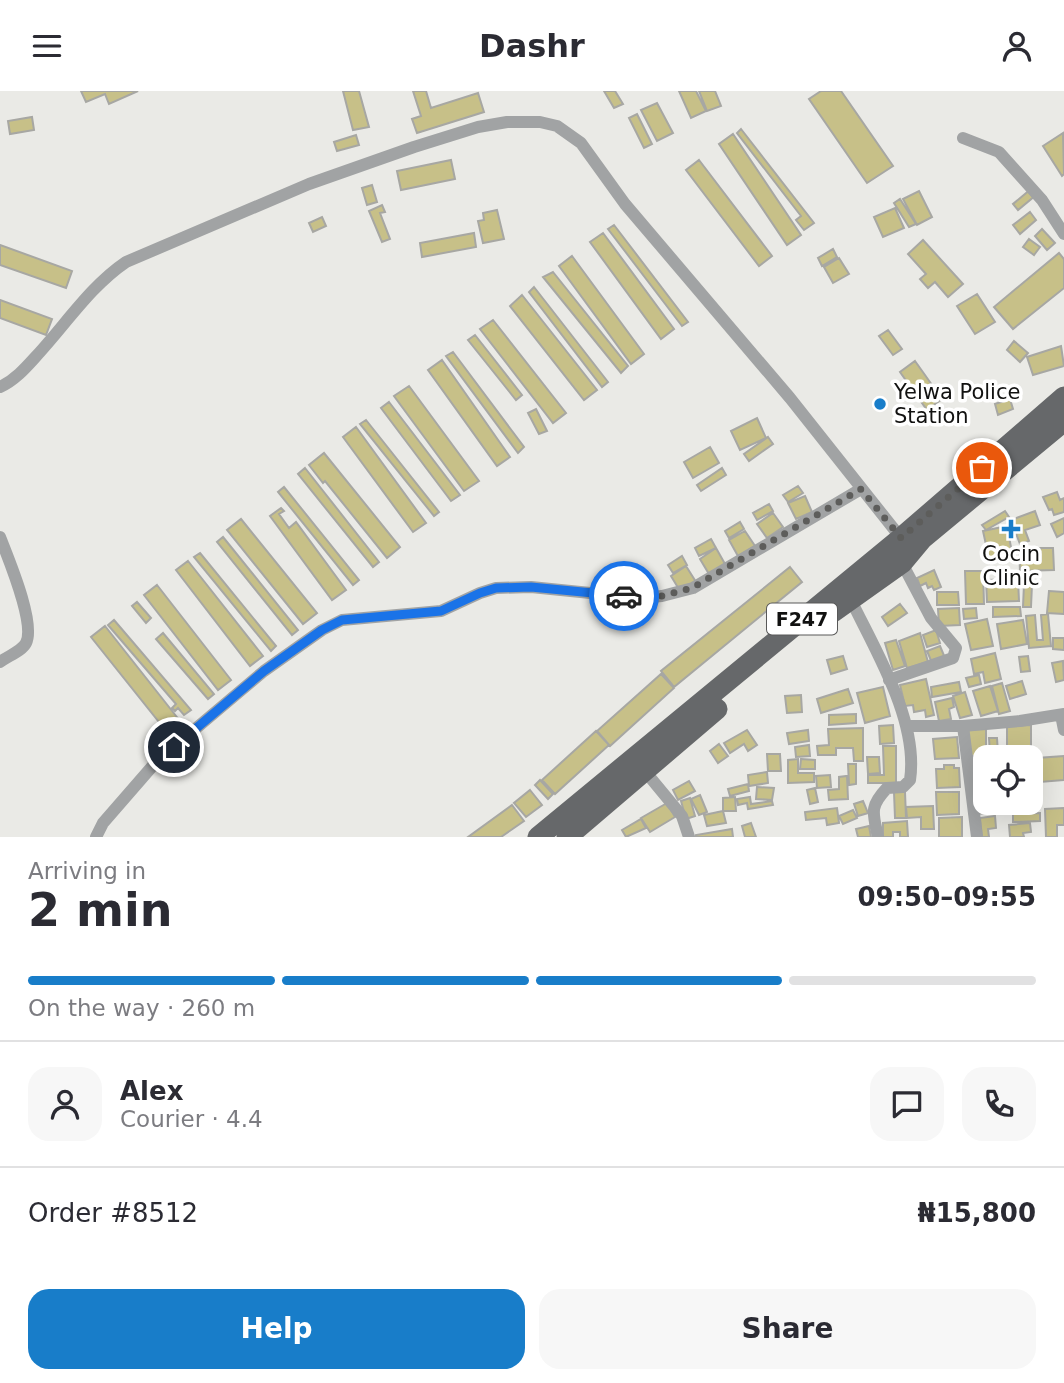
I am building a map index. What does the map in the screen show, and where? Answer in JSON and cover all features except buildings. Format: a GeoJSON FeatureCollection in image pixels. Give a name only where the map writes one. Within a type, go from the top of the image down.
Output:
{"type":"FeatureCollection","features":[{"type":"Feature","properties":{"kind":"main road","name":"F247"},"geometry":{"type":"LineString","coordinates":[[538,837],[901,538],[1064,397]]}},
{"type":"Feature","properties":{"kind":"main road","name":"F247"},"geometry":{"type":"LineString","coordinates":[[567,837],[850,598],[902,563],[922,539],[1063,425]]}},
{"type":"Feature","properties":{"kind":"street"},"geometry":{"type":"LineString","coordinates":[[0,387],[12,381],[27,366],[105,276],[126,262],[309,184],[414,147],[478,127],[507,122],[541,122],[557,126],[581,143],[625,204],[790,398],[901,538]]}},
{"type":"Feature","properties":{"kind":"street"},"geometry":{"type":"LineString","coordinates":[[963,138],[999,152],[1042,200],[1064,234]]}},
{"type":"Feature","properties":{"kind":"street"},"geometry":{"type":"LineString","coordinates":[[96,837],[103,823],[156,762],[264,671],[322,630],[342,620],[441,611],[496,588],[531,587],[640,598],[662,596],[692,588],[861,489]]}},
{"type":"Feature","properties":{"kind":"street"},"geometry":{"type":"LineString","coordinates":[[0,537],[21,593],[29,624],[25,646],[0,661]]}},
{"type":"Feature","properties":{"kind":"street"},"geometry":{"type":"LineString","coordinates":[[889,680],[953,658],[956,652],[931,618],[902,563]]}},
{"type":"Feature","properties":{"kind":"street"},"geometry":{"type":"LineString","coordinates":[[850,598],[889,680],[907,726],[910,780],[903,787],[887,788],[875,801],[873,813],[878,837]]}},
{"type":"Feature","properties":{"kind":"street"},"geometry":{"type":"LineString","coordinates":[[907,726],[963,726],[1062,715],[1064,730]]}},
{"type":"Feature","properties":{"kind":"street"},"geometry":{"type":"LineString","coordinates":[[963,726],[977,837]]}},
{"type":"Feature","properties":{"kind":"street"},"geometry":{"type":"LineString","coordinates":[[644,770],[681,816],[689,837]]}},
{"type":"Feature","properties":{"kind":"way so far"},"geometry":{"type":"LineString","coordinates":[[624,596],[662,596],[692,588],[861,489],[901,538],[982,468]]}},
{"type":"Feature","properties":{"kind":"place","name":"Yelwa Police Station"},"geometry":{"type":"Point","coordinates":[880,404]}},
{"type":"Feature","properties":{"kind":"place","name":"Cocin Clinic"},"geometry":{"type":"Point","coordinates":[1011,529]}},
{"type":"Feature","properties":{"kind":"route"},"geometry":{"type":"LineString","coordinates":[[174,747],[264,671],[322,630],[342,620],[441,611],[496,588],[531,587],[624,596]]}}]}
